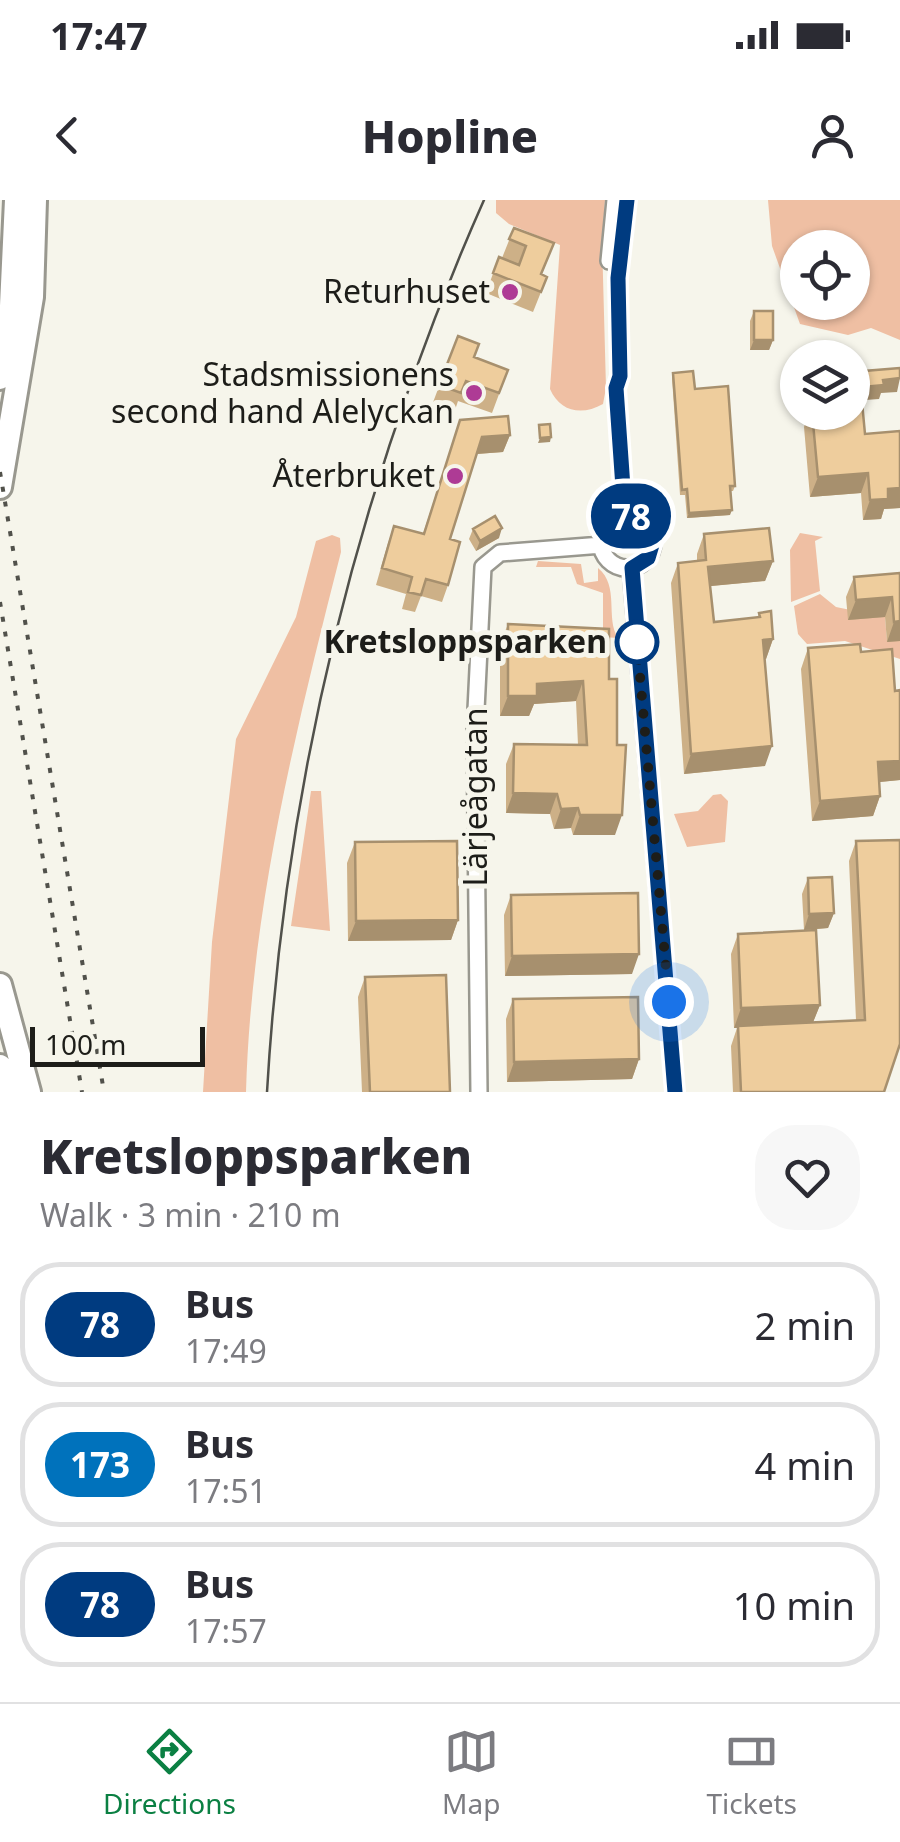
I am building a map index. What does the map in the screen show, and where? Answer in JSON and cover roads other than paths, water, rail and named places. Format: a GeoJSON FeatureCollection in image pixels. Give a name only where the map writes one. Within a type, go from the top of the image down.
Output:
{"type":"FeatureCollection","features":[{"type":"Feature","properties":{"kind":"highway"},"geometry":{"type":"LineString","coordinates":[[0,378],[11,306],[16,200]]}},
{"type":"Feature","properties":{"kind":"highway"},"geometry":{"type":"LineString","coordinates":[[0,487],[32,297],[35,200]]}},
{"type":"Feature","properties":{"kind":"highway"},"geometry":{"type":"LineString","coordinates":[[0,984],[29,1092]]}},
{"type":"Feature","properties":{"kind":"highway"},"geometry":{"type":"LineString","coordinates":[[0,1066],[8,1092]]}},
{"type":"Feature","properties":{"kind":"street"},"geometry":{"type":"LineString","coordinates":[[615,200],[608,294],[610,376],[616,388]]}},
{"type":"Feature","properties":{"kind":"street"},"geometry":{"type":"LineString","coordinates":[[625,516],[616,388],[620,376],[618,278],[627,200]]}},
{"type":"Feature","properties":{"kind":"street"},"geometry":{"type":"LineString","coordinates":[[625,516],[642,520],[654,538],[648,558],[632,568],[613,564],[602,545],[607,526],[625,516]]}},
{"type":"Feature","properties":{"kind":"street","name":"Lärjeågatan"},"geometry":{"type":"LineString","coordinates":[[478,1092],[475,730],[482,573],[486,562],[500,553],[602,545]]}},
{"type":"Feature","properties":{"kind":"street"},"geometry":{"type":"LineString","coordinates":[[632,568],[675,1092]]}},
{"type":"Feature","properties":{"kind":"tram line"},"geometry":{"type":"LineString","coordinates":[[267,1092],[276,976],[291,862],[310,748],[335,636],[399,416],[484,200]]}},
{"type":"Feature","properties":{"kind":"railway"},"geometry":{"type":"LineString","coordinates":[[0,472],[104,1092]]}},
{"type":"Feature","properties":{"kind":"railway"},"geometry":{"type":"LineString","coordinates":[[0,602],[82,1092]]}},
{"type":"Feature","properties":{"kind":"place","name":"Returhuset"},"geometry":{"type":"Point","coordinates":[510,292]}},
{"type":"Feature","properties":{"kind":"place","name":"Stadsmissionens second hand Alelyckan"},"geometry":{"type":"Point","coordinates":[474,393]}},
{"type":"Feature","properties":{"kind":"place","name":"Återbruket"},"geometry":{"type":"Point","coordinates":[455,476]}},
{"type":"Feature","properties":{"kind":"place","name":"Kretsloppsparken"},"geometry":{"type":"Point","coordinates":[637,642]}}]}
